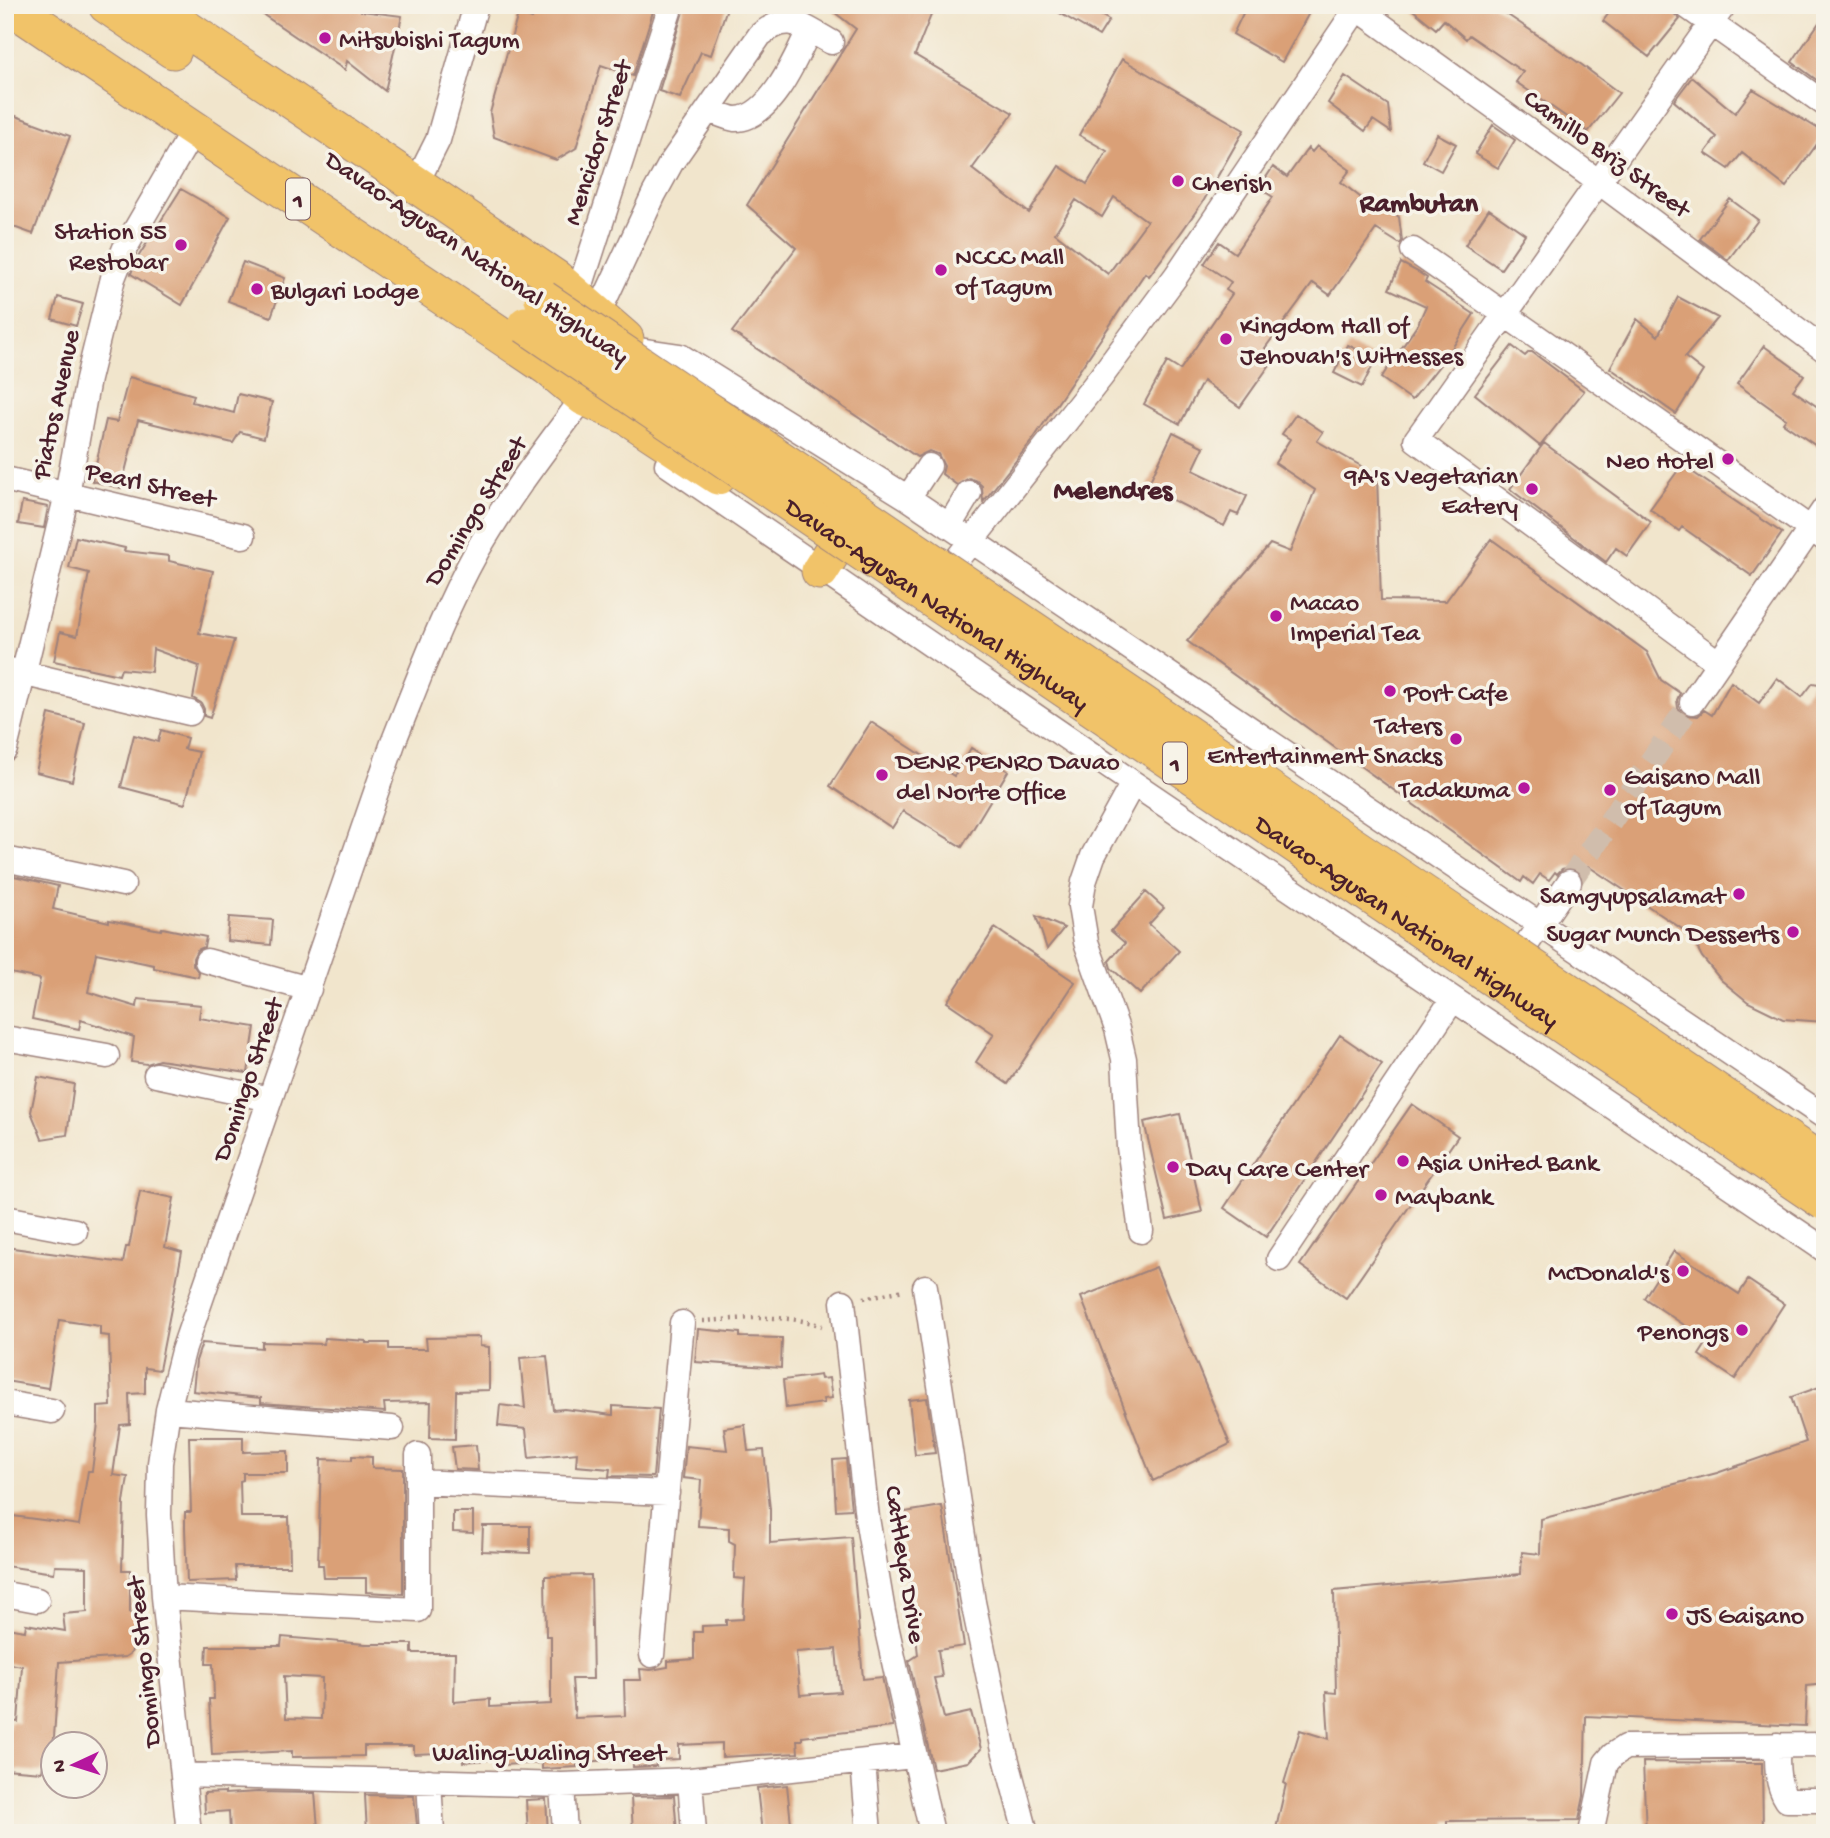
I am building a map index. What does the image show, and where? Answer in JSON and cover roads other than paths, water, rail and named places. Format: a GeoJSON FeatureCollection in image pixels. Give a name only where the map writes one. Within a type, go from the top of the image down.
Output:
{"type":"FeatureCollection","features":[{"type":"Feature","properties":{"kind":"highway","name":"Davao-Agusan National Highway"},"geometry":{"type":"LineString","coordinates":[[9,5],[189,136],[548,367],[583,397],[627,416],[826,561],[1264,837],[1272,811],[1293,792]]}},
{"type":"Feature","properties":{"kind":"highway","name":"Davao-Agusan National Highway"},"geometry":{"type":"LineString","coordinates":[[52,5],[567,306],[962,552],[1238,755],[1293,792],[1532,937]]}},
{"type":"Feature","properties":{"kind":"highway","name":"Davao-Agusan National Highway"},"geometry":{"type":"LineString","coordinates":[[107,5],[567,306],[1825,1165]]}},
{"type":"Feature","properties":{"kind":"highway","name":"Davao-Agusan National Highway"},"geometry":{"type":"LineString","coordinates":[[151,5],[242,57],[567,306],[1825,1202]]}},
{"type":"Feature","properties":{"kind":"highway"},"geometry":{"type":"LineString","coordinates":[[567,306],[606,336],[599,368],[583,397]]}},
{"type":"Feature","properties":{"kind":"highway"},"geometry":{"type":"LineString","coordinates":[[583,397],[615,362],[639,350]]}},
{"type":"Feature","properties":{"kind":"highway"},"geometry":{"type":"LineString","coordinates":[[1208,800],[1229,783],[1238,755]]}},
{"type":"Feature","properties":{"kind":"street"},"geometry":{"type":"LineString","coordinates":[[178,5],[242,57],[423,170],[548,253],[567,306]]}},
{"type":"Feature","properties":{"kind":"street"},"geometry":{"type":"LineString","coordinates":[[423,170],[438,140],[476,5]]}},
{"type":"Feature","properties":{"kind":"street","name":"Mencidor Street"},"geometry":{"type":"LineString","coordinates":[[567,306],[671,5]]}},
{"type":"Feature","properties":{"kind":"street"},"geometry":{"type":"LineString","coordinates":[[1685,5],[1717,14],[1825,104]]}},
{"type":"Feature","properties":{"kind":"street"},"geometry":{"type":"LineString","coordinates":[[962,552],[1101,377],[1176,276],[1355,6]]}},
{"type":"Feature","properties":{"kind":"street","name":"Camillo Briz Street"},"geometry":{"type":"LineString","coordinates":[[1355,6],[1825,350]]}},
{"type":"Feature","properties":{"kind":"street"},"geometry":{"type":"LineString","coordinates":[[1717,14],[1416,440],[1719,663]]}},
{"type":"Feature","properties":{"kind":"street"},"geometry":{"type":"LineString","coordinates":[[5,22],[189,136]]}},
{"type":"Feature","properties":{"kind":"street"},"geometry":{"type":"LineString","coordinates":[[567,306],[654,194],[671,163],[760,35],[775,24],[785,22],[794,23],[820,36],[757,111],[733,119],[709,110]]}},
{"type":"Feature","properties":{"kind":"street","name":"Piatos Avenue"},"geometry":{"type":"LineString","coordinates":[[5,748],[15,671],[67,494],[88,379],[113,278],[125,248],[189,136]]}},
{"type":"Feature","properties":{"kind":"street"},"geometry":{"type":"LineString","coordinates":[[1413,250],[1818,534]]}},
{"type":"Feature","properties":{"kind":"street"},"geometry":{"type":"LineString","coordinates":[[639,350],[680,355],[908,498],[949,526],[962,552],[1532,937],[1825,1117]]}},
{"type":"Feature","properties":{"kind":"street","name":"Domingo Street"},"geometry":{"type":"LineString","coordinates":[[189,1833],[164,1597],[159,1515],[160,1476],[168,1410],[183,1351],[393,743],[447,611],[476,553],[499,516],[583,397]]}},
{"type":"Feature","properties":{"kind":"street"},"geometry":{"type":"LineString","coordinates":[[908,498],[929,466]]}},
{"type":"Feature","properties":{"kind":"street","name":"Pearl Street"},"geometry":{"type":"LineString","coordinates":[[5,479],[243,536]]}},
{"type":"Feature","properties":{"kind":"street"},"geometry":{"type":"LineString","coordinates":[[949,526],[969,493]]}},
{"type":"Feature","properties":{"kind":"street"},"geometry":{"type":"LineString","coordinates":[[1692,702],[1818,534],[1825,508]]}},
{"type":"Feature","properties":{"kind":"street"},"geometry":{"type":"LineString","coordinates":[[826,561],[1133,783],[1825,1250]]}},
{"type":"Feature","properties":{"kind":"street"},"geometry":{"type":"LineString","coordinates":[[15,671],[190,713]]}},
{"type":"Feature","properties":{"kind":"street"},"geometry":{"type":"LineString","coordinates":[[1133,783],[1093,856],[1084,882],[1080,906],[1086,942],[1110,1008],[1124,1059],[1129,1147],[1141,1231]]}},
{"type":"Feature","properties":{"kind":"street"},"geometry":{"type":"LineString","coordinates":[[5,859],[123,884]]}},
{"type":"Feature","properties":{"kind":"street"},"geometry":{"type":"LineString","coordinates":[[1532,937],[1569,882]]}},
{"type":"Feature","properties":{"kind":"street"},"geometry":{"type":"LineString","coordinates":[[207,961],[309,989]]}},
{"type":"Feature","properties":{"kind":"street"},"geometry":{"type":"LineString","coordinates":[[1279,1259],[1453,999]]}},
{"type":"Feature","properties":{"kind":"street"},"geometry":{"type":"LineString","coordinates":[[5,1038],[107,1056]]}},
{"type":"Feature","properties":{"kind":"street"},"geometry":{"type":"LineString","coordinates":[[156,1075],[270,1099]]}},
{"type":"Feature","properties":{"kind":"street"},"geometry":{"type":"LineString","coordinates":[[5,1218],[75,1231]]}},
{"type":"Feature","properties":{"kind":"street"},"geometry":{"type":"LineString","coordinates":[[925,1287],[973,1602],[1003,1746],[1026,1833]]}},
{"type":"Feature","properties":{"kind":"street","name":"Cattleya Drive"},"geometry":{"type":"LineString","coordinates":[[843,1301],[867,1518],[883,1612],[932,1833]]}},
{"type":"Feature","properties":{"kind":"street"},"geometry":{"type":"LineString","coordinates":[[652,1655],[682,1323]]}},
{"type":"Feature","properties":{"kind":"street"},"geometry":{"type":"LineString","coordinates":[[5,1403],[52,1411]]}},
{"type":"Feature","properties":{"kind":"street"},"geometry":{"type":"LineString","coordinates":[[168,1410],[392,1428]]}},
{"type":"Feature","properties":{"kind":"street"},"geometry":{"type":"LineString","coordinates":[[164,1597],[418,1611],[418,1455]]}},
{"type":"Feature","properties":{"kind":"street"},"geometry":{"type":"LineString","coordinates":[[418,1482],[667,1493]]}},
{"type":"Feature","properties":{"kind":"street"},"geometry":{"type":"LineString","coordinates":[[5,1594],[37,1600]]}},
{"type":"Feature","properties":{"kind":"street"},"geometry":{"type":"LineString","coordinates":[[1777,1745],[1780,1790],[1787,1800],[1825,1800]]}},
{"type":"Feature","properties":{"kind":"street"},"geometry":{"type":"LineString","coordinates":[[1591,1833],[1606,1763],[1625,1747],[1825,1745]]}},
{"type":"Feature","properties":{"kind":"street","name":"Waling-Waling Street"},"geometry":{"type":"LineString","coordinates":[[183,1775],[562,1785],[690,1780],[913,1756]]}},
{"type":"Feature","properties":{"kind":"street"},"geometry":{"type":"LineString","coordinates":[[863,1762],[869,1833]]}},
{"type":"Feature","properties":{"kind":"street"},"geometry":{"type":"LineString","coordinates":[[690,1780],[694,1833]]}},
{"type":"Feature","properties":{"kind":"street"},"geometry":{"type":"LineString","coordinates":[[429,1781],[432,1833]]}},
{"type":"Feature","properties":{"kind":"street"},"geometry":{"type":"LineString","coordinates":[[562,1785],[565,1833]]}},
{"type":"Feature","properties":{"kind":"tunnel"},"geometry":{"type":"LineString","coordinates":[[1569,882],[1692,702]]}},
{"type":"Feature","properties":{"kind":"place","name":"Mitsubishi Tagum"},"geometry":{"type":"Point","coordinates":[325,38]}},
{"type":"Feature","properties":{"kind":"place","name":"Cherish"},"geometry":{"type":"Point","coordinates":[1178,181]}},
{"type":"Feature","properties":{"kind":"place","name":"Station 55 Restobar"},"geometry":{"type":"Point","coordinates":[181,245]}},
{"type":"Feature","properties":{"kind":"place","name":"NCCC Mall of Tagum"},"geometry":{"type":"Point","coordinates":[941,270]}},
{"type":"Feature","properties":{"kind":"place","name":"Bulgari Lodge"},"geometry":{"type":"Point","coordinates":[257,289]}},
{"type":"Feature","properties":{"kind":"place","name":"Kingdom Hall of Jehovah's Witnesses"},"geometry":{"type":"Point","coordinates":[1226,339]}},
{"type":"Feature","properties":{"kind":"place","name":"Neo Hotel"},"geometry":{"type":"Point","coordinates":[1728,459]}},
{"type":"Feature","properties":{"kind":"place","name":"9A's Vegetarian Eatery"},"geometry":{"type":"Point","coordinates":[1532,489]}},
{"type":"Feature","properties":{"kind":"place","name":"Macao Imperial Tea"},"geometry":{"type":"Point","coordinates":[1276,616]}},
{"type":"Feature","properties":{"kind":"place","name":"Port Cafe"},"geometry":{"type":"Point","coordinates":[1390,691]}},
{"type":"Feature","properties":{"kind":"place","name":"Taters Entertainment Snacks"},"geometry":{"type":"Point","coordinates":[1456,739]}},
{"type":"Feature","properties":{"kind":"place","name":"DENR PENRO Davao del Norte Office"},"geometry":{"type":"Point","coordinates":[882,775]}},
{"type":"Feature","properties":{"kind":"place","name":"Tadakuma"},"geometry":{"type":"Point","coordinates":[1524,788]}},
{"type":"Feature","properties":{"kind":"place","name":"Gaisano Mall of Tagum"},"geometry":{"type":"Point","coordinates":[1610,790]}},
{"type":"Feature","properties":{"kind":"place","name":"Samgyupsalamat"},"geometry":{"type":"Point","coordinates":[1739,894]}},
{"type":"Feature","properties":{"kind":"place","name":"Sugar Munch Desserts"},"geometry":{"type":"Point","coordinates":[1793,932]}},
{"type":"Feature","properties":{"kind":"place","name":"Asia United Bank"},"geometry":{"type":"Point","coordinates":[1403,1161]}},
{"type":"Feature","properties":{"kind":"place","name":"Day Care Center"},"geometry":{"type":"Point","coordinates":[1173,1167]}},
{"type":"Feature","properties":{"kind":"place","name":"Maybank"},"geometry":{"type":"Point","coordinates":[1381,1195]}},
{"type":"Feature","properties":{"kind":"place","name":"McDonald's"},"geometry":{"type":"Point","coordinates":[1683,1271]}},
{"type":"Feature","properties":{"kind":"place","name":"Penongs"},"geometry":{"type":"Point","coordinates":[1742,1330]}},
{"type":"Feature","properties":{"kind":"place","name":"JS Gaisano"},"geometry":{"type":"Point","coordinates":[1672,1614]}},
{"type":"Feature","properties":{"kind":"district","name":"Rambutan"},"geometry":{"type":"Point","coordinates":[1419,201]}},
{"type":"Feature","properties":{"kind":"district","name":"Melendres"},"geometry":{"type":"Point","coordinates":[1113,488]}}]}
